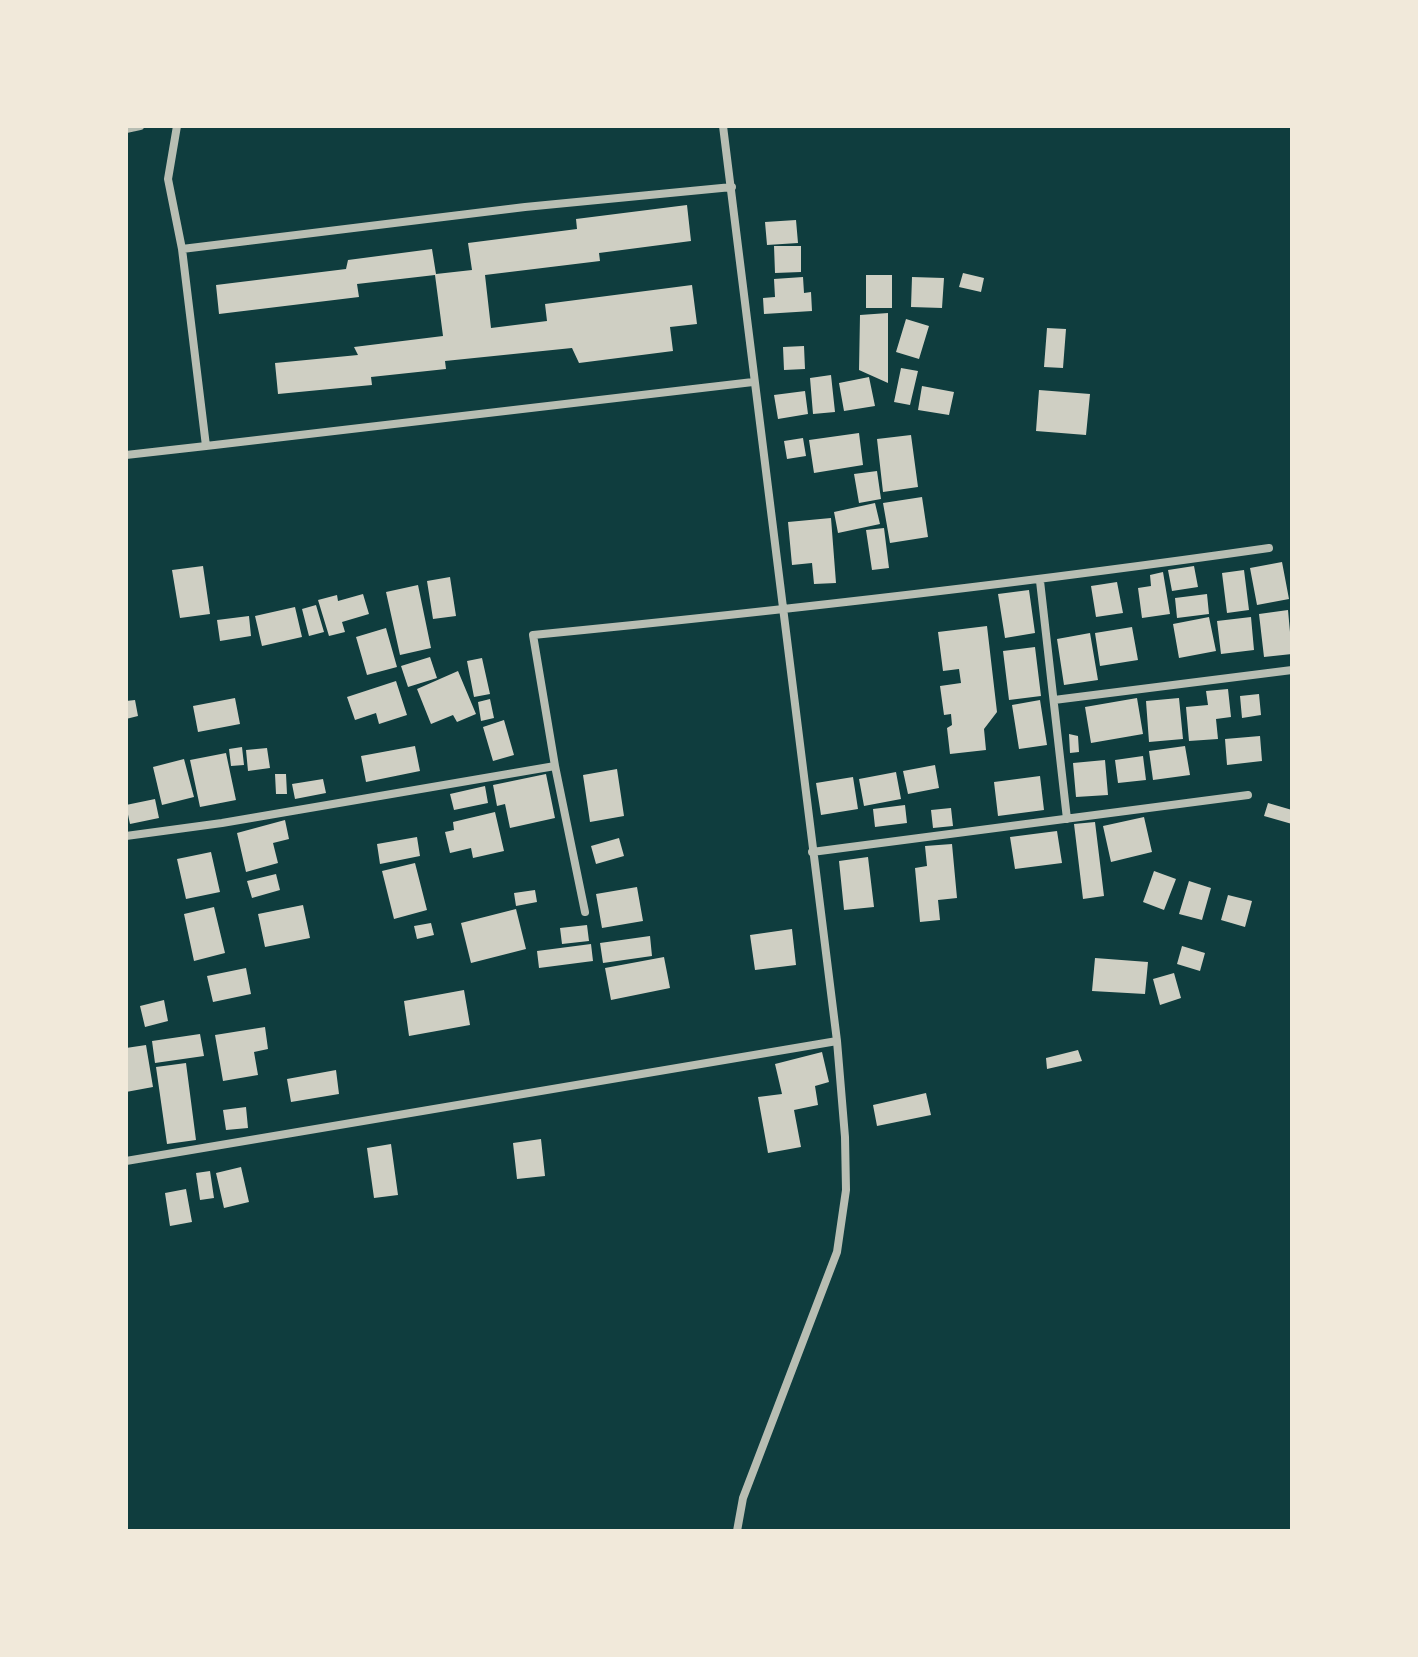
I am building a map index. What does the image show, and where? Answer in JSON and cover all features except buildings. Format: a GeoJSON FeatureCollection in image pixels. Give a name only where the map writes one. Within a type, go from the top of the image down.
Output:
{"type":"FeatureCollection","features":[{"type":"Feature","properties":{"kind":"street"},"geometry":{"type":"LineString","coordinates":[[126,129],[140,126]]}},
{"type":"Feature","properties":{"kind":"street"},"geometry":{"type":"LineString","coordinates":[[177,126],[168,179],[182,249],[206,446]]}},
{"type":"Feature","properties":{"kind":"street"},"geometry":{"type":"LineString","coordinates":[[723,126],[837,1041],[846,1190],[837,1252],[743,1498],[737,1531]]}},
{"type":"Feature","properties":{"kind":"street"},"geometry":{"type":"LineString","coordinates":[[182,249],[525,207],[732,187]]}},
{"type":"Feature","properties":{"kind":"street"},"geometry":{"type":"LineString","coordinates":[[126,455],[753,382]]}},
{"type":"Feature","properties":{"kind":"street"},"geometry":{"type":"LineString","coordinates":[[585,912],[555,766],[533,635],[784,611],[1040,581],[1269,548]]}},
{"type":"Feature","properties":{"kind":"street"},"geometry":{"type":"LineString","coordinates":[[1040,581],[1067,819]]}},
{"type":"Feature","properties":{"kind":"street"},"geometry":{"type":"LineString","coordinates":[[1054,700],[1292,670]]}},
{"type":"Feature","properties":{"kind":"street"},"geometry":{"type":"LineString","coordinates":[[126,836],[222,823],[555,766]]}},
{"type":"Feature","properties":{"kind":"street"},"geometry":{"type":"LineString","coordinates":[[812,852],[1248,795]]}},
{"type":"Feature","properties":{"kind":"street"},"geometry":{"type":"LineString","coordinates":[[126,1161],[837,1041]]}}]}
